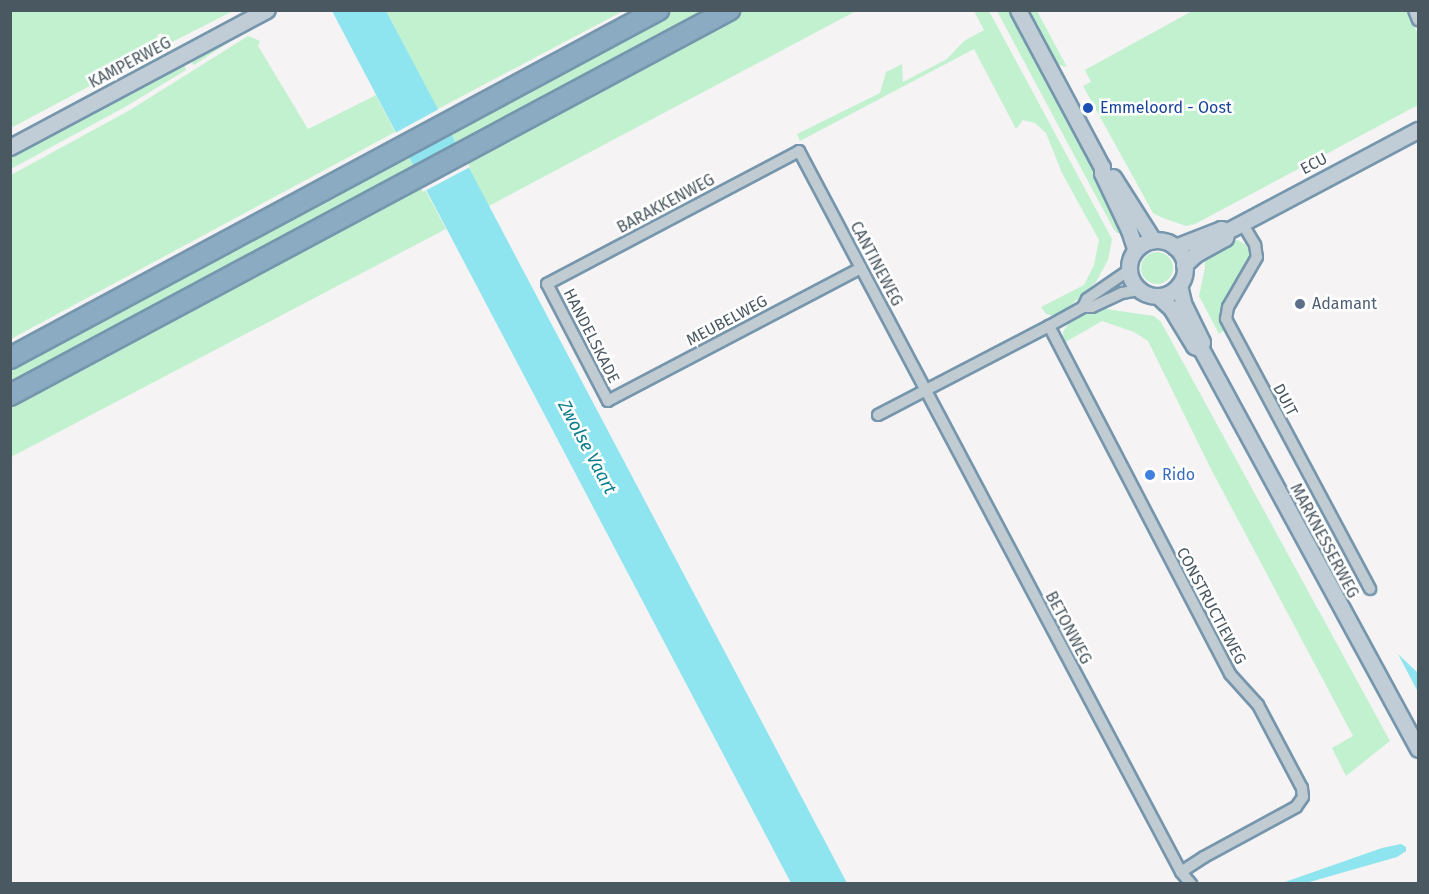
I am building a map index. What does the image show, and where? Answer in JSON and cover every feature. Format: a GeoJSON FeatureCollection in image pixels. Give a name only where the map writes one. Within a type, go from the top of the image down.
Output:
{"type":"FeatureCollection","features":[{"type":"Feature","properties":{"kind":"highway"},"geometry":{"type":"LineString","coordinates":[[10,358],[658,10]]}},
{"type":"Feature","properties":{"kind":"highway"},"geometry":{"type":"LineString","coordinates":[[10,395],[729,10]]}},
{"type":"Feature","properties":{"kind":"main road","name":"KAMPERWEG"},"geometry":{"type":"LineString","coordinates":[[10,147],[267,10]]}},
{"type":"Feature","properties":{"kind":"main road"},"geometry":{"type":"LineString","coordinates":[[1018,10],[1102,167],[1102,173],[1136,249]]}},
{"type":"Feature","properties":{"kind":"main road","name":"ECU"},"geometry":{"type":"LineString","coordinates":[[1184,265],[1196,254],[1225,238],[1227,231],[1419,130]]}},
{"type":"Feature","properties":{"kind":"main road"},"geometry":{"type":"LineString","coordinates":[[1102,167],[1109,170],[1154,240]]}},
{"type":"Feature","properties":{"kind":"main road","name":"ECU"},"geometry":{"type":"LineString","coordinates":[[1175,247],[1221,229],[1227,231]]}},
{"type":"Feature","properties":{"kind":"main road"},"geometry":{"type":"LineString","coordinates":[[1154,240],[1165,241],[1175,247],[1184,265],[1179,285],[1169,293],[1158,296],[1139,290],[1132,281],[1129,270],[1130,259],[1136,249],[1154,240]]}},
{"type":"Feature","properties":{"kind":"main road","name":"MARKNESSERWEG"},"geometry":{"type":"LineString","coordinates":[[1179,285],[1183,303],[1202,342],[1201,349],[1419,749]]}},
{"type":"Feature","properties":{"kind":"main road","name":"MARKNESSERWEG"},"geometry":{"type":"LineString","coordinates":[[1158,296],[1171,308],[1194,346],[1201,349]]}},
{"type":"Feature","properties":{"kind":"street"},"geometry":{"type":"LineString","coordinates":[[1413,10],[1419,20]]}},
{"type":"Feature","properties":{"kind":"street","name":"CANTINEWEG"},"geometry":{"type":"LineString","coordinates":[[799,151],[925,391]]}},
{"type":"Feature","properties":{"kind":"street","name":"BARAKKENWEG"},"geometry":{"type":"LineString","coordinates":[[548,284],[799,151]]}},
{"type":"Feature","properties":{"kind":"street","name":"DUIT"},"geometry":{"type":"LineString","coordinates":[[1242,223],[1255,246],[1257,257],[1228,307],[1226,319],[1370,589]]}},
{"type":"Feature","properties":{"kind":"street","name":"MEUBELWEG"},"geometry":{"type":"LineString","coordinates":[[608,401],[861,268]]}},
{"type":"Feature","properties":{"kind":"street"},"geometry":{"type":"LineString","coordinates":[[878,415],[1083,307],[1088,299],[1129,270]]}},
{"type":"Feature","properties":{"kind":"street","name":"HANDELSKADE"},"geometry":{"type":"LineString","coordinates":[[548,284],[608,401]]}},
{"type":"Feature","properties":{"kind":"street"},"geometry":{"type":"LineString","coordinates":[[1083,307],[1092,307],[1122,293],[1139,290]]}},
{"type":"Feature","properties":{"kind":"street","name":"CONSTRUCTIEWEG"},"geometry":{"type":"LineString","coordinates":[[1049,326],[1230,674],[1258,705],[1302,788],[1303,797],[1296,807],[1204,857],[1185,878]]}},
{"type":"Feature","properties":{"kind":"street","name":"BETONWEG"},"geometry":{"type":"LineString","coordinates":[[925,391],[1185,878]]}},
{"type":"Feature","properties":{"kind":"green space"},"geometry":{"type":"Polygon","coordinates":[[[11,10],[233,11],[172,42],[166,41],[161,33],[157,35],[161,44],[159,49],[11,128],[11,10]]]}},
{"type":"Feature","properties":{"kind":"green space"},"geometry":{"type":"Polygon","coordinates":[[[386,11],[623,11],[436,110],[386,11]]]}},
{"type":"Feature","properties":{"kind":"green space"},"geometry":{"type":"Polygon","coordinates":[[[673,11],[706,11],[454,143],[445,127],[673,11]]]}},
{"type":"Feature","properties":{"kind":"green space"},"geometry":{"type":"Polygon","coordinates":[[[739,11],[856,11],[487,207],[462,158],[739,11]]]}},
{"type":"Feature","properties":{"kind":"green space"},"geometry":{"type":"Polygon","coordinates":[[[974,11],[989,11],[1112,239],[1108,260],[1096,282],[1069,307],[1055,316],[1046,314],[1041,307],[1084,285],[1094,265],[1099,240],[1062,173],[1046,133],[1035,123],[1023,120],[1016,129],[974,49],[800,141],[797,134],[880,93],[886,72],[902,64],[903,82],[947,59],[964,41],[984,30],[974,11]]]}},
{"type":"Feature","properties":{"kind":"green space"},"geometry":{"type":"Polygon","coordinates":[[[997,11],[1008,11],[1092,161],[1125,229],[1121,233],[1117,233],[1113,228],[997,11]]]}},
{"type":"Feature","properties":{"kind":"green space"},"geometry":{"type":"Polygon","coordinates":[[[1025,11],[1037,11],[1067,67],[1054,64],[1025,11]]]}},
{"type":"Feature","properties":{"kind":"green space"},"geometry":{"type":"Polygon","coordinates":[[[1192,11],[1406,11],[1418,34],[1418,105],[1195,224],[1186,226],[1163,218],[1153,213],[1083,86],[1091,82],[1085,70],[1192,11]]]}},
{"type":"Feature","properties":{"kind":"green space"},"geometry":{"type":"Polygon","coordinates":[[[234,35],[237,37],[194,65],[190,61],[189,59],[234,35]]]}},
{"type":"Feature","properties":{"kind":"green space"},"geometry":{"type":"Polygon","coordinates":[[[248,36],[260,41],[258,46],[308,129],[376,95],[395,132],[11,339],[11,175],[130,110],[248,36]]]}},
{"type":"Feature","properties":{"kind":"green space"},"geometry":{"type":"Polygon","coordinates":[[[183,62],[186,70],[125,107],[11,169],[11,153],[183,62]]]}},
{"type":"Feature","properties":{"kind":"green space"},"geometry":{"type":"Polygon","coordinates":[[[404,149],[413,165],[11,384],[11,361],[404,149]]]}},
{"type":"Feature","properties":{"kind":"green space"},"geometry":{"type":"Polygon","coordinates":[[[420,180],[446,229],[11,457],[11,402],[420,180]]]}},
{"type":"Feature","properties":{"kind":"green space"},"geometry":{"type":"Polygon","coordinates":[[[1238,240],[1246,245],[1249,251],[1249,262],[1221,309],[1220,321],[1225,330],[1219,334],[1199,296],[1205,268],[1204,254],[1226,242],[1238,240]]]}},
{"type":"Feature","properties":{"kind":"green space"},"geometry":{"type":"Polygon","coordinates":[[[1157,252],[1168,257],[1173,268],[1168,279],[1157,284],[1146,279],[1141,268],[1146,257],[1157,252]]]}},
{"type":"Feature","properties":{"kind":"green space"},"geometry":{"type":"Polygon","coordinates":[[[1106,309],[1154,316],[1161,322],[1390,741],[1346,776],[1332,748],[1353,736],[1211,469],[1148,341],[1134,332],[1102,321],[1064,343],[1063,332],[1068,324],[1087,313],[1106,309]]]}},
{"type":"Feature","properties":{"kind":"water","name":"Zwolse Vaart"},"geometry":{"type":"Polygon","coordinates":[[[332,11],[386,11],[847,883],[791,883],[332,11]]]}},
{"type":"Feature","properties":{"kind":"water"},"geometry":{"type":"Polygon","coordinates":[[[1398,654],[1418,673],[1418,692],[1398,654]]]}},
{"type":"Feature","properties":{"kind":"water"},"geometry":{"type":"Polygon","coordinates":[[[1401,844],[1406,847],[1406,851],[1397,857],[1306,883],[1282,883],[1382,848],[1401,844]]]}},
{"type":"Feature","properties":{"kind":"pier"},"geometry":{"type":"Polygon","coordinates":[[[439,109],[451,132],[405,157],[393,134],[439,109]]]}},
{"type":"Feature","properties":{"kind":"pier"},"geometry":{"type":"Polygon","coordinates":[[[458,144],[470,167],[423,192],[411,169],[458,144]]]}},
{"type":"Feature","properties":{"kind":"place","name":"Emmeloord - Oost"},"geometry":{"type":"Point","coordinates":[1088,108]}},
{"type":"Feature","properties":{"kind":"place","name":"Adamant"},"geometry":{"type":"Point","coordinates":[1300,304]}},
{"type":"Feature","properties":{"kind":"place","name":"Rido"},"geometry":{"type":"Point","coordinates":[1150,475]}}]}
